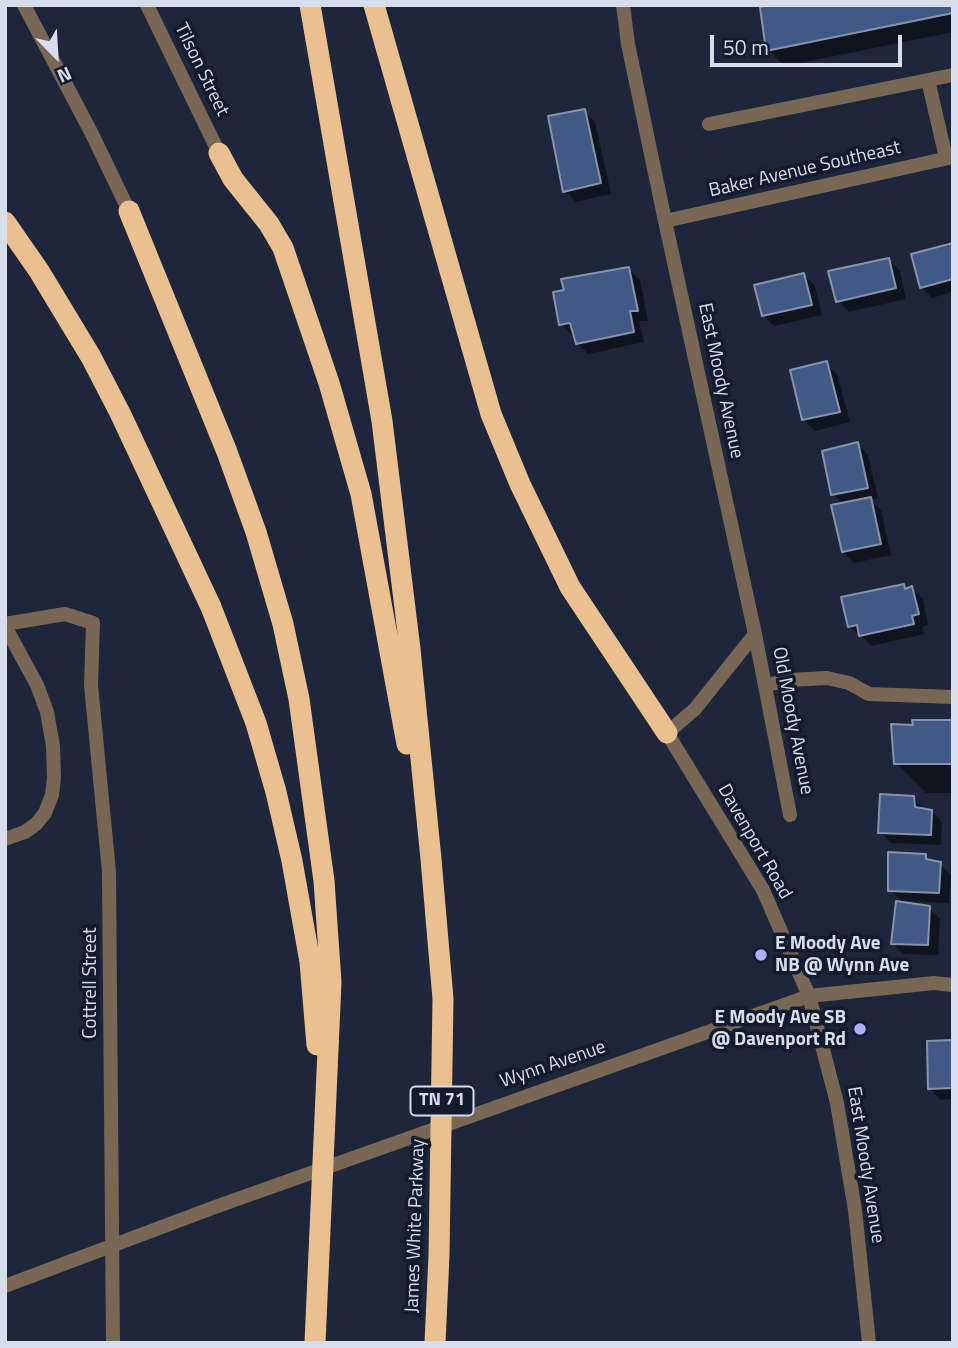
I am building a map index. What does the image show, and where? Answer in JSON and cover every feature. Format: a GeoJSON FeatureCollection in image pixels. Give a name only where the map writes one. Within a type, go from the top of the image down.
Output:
{"type":"FeatureCollection","features":[{"type":"Feature","properties":{"kind":"highway"},"geometry":{"type":"LineString","coordinates":[[310,5],[382,421],[410,649],[431,859]]}},
{"type":"Feature","properties":{"kind":"highway"},"geometry":{"type":"LineString","coordinates":[[374,5],[491,414],[520,484],[570,587],[667,733]]}},
{"type":"Feature","properties":{"kind":"highway"},"geometry":{"type":"LineString","coordinates":[[219,153],[233,179],[269,224],[283,248],[348,445],[363,506],[431,859]]}},
{"type":"Feature","properties":{"kind":"highway"},"geometry":{"type":"LineString","coordinates":[[129,211],[222,439],[256,532],[283,624],[299,699],[324,881],[331,982],[315,1343]]}},
{"type":"Feature","properties":{"kind":"highway"},"geometry":{"type":"LineString","coordinates":[[5,222],[39,271],[91,357],[120,413],[211,607],[256,723],[292,861],[310,961],[324,1132]]}},
{"type":"Feature","properties":{"kind":"highway","name":"James White Parkway"},"geometry":{"type":"LineString","coordinates":[[431,859],[443,999],[435,1343]]}},
{"type":"Feature","properties":{"kind":"street"},"geometry":{"type":"LineString","coordinates":[[24,5],[129,211]]}},
{"type":"Feature","properties":{"kind":"street","name":"Tilson Street"},"geometry":{"type":"LineString","coordinates":[[147,5],[219,153]]}},
{"type":"Feature","properties":{"kind":"street","name":"East Moody Avenue"},"geometry":{"type":"LineString","coordinates":[[623,5],[628,44],[665,221],[755,634]]}},
{"type":"Feature","properties":{"kind":"street"},"geometry":{"type":"LineString","coordinates":[[709,124],[953,75]]}},
{"type":"Feature","properties":{"kind":"street"},"geometry":{"type":"LineString","coordinates":[[928,80],[949,157]]}},
{"type":"Feature","properties":{"kind":"street","name":"Baker Avenue Southeast"},"geometry":{"type":"LineString","coordinates":[[665,221],[949,157]]}},
{"type":"Feature","properties":{"kind":"street","name":"Cottrell Street"},"geometry":{"type":"LineString","coordinates":[[5,625],[65,614],[93,623],[91,685],[109,872],[113,1343]]}},
{"type":"Feature","properties":{"kind":"street"},"geometry":{"type":"LineString","coordinates":[[5,625],[37,685],[47,712],[53,746],[54,778],[52,795],[45,813],[25,832],[5,839]]}},
{"type":"Feature","properties":{"kind":"street"},"geometry":{"type":"LineString","coordinates":[[667,733],[695,709],[755,634]]}},
{"type":"Feature","properties":{"kind":"street","name":"Old Moody Avenue"},"geometry":{"type":"LineString","coordinates":[[755,634],[790,816]]}},
{"type":"Feature","properties":{"kind":"street"},"geometry":{"type":"LineString","coordinates":[[766,685],[791,680],[827,678],[849,683],[869,694],[953,696]]}},
{"type":"Feature","properties":{"kind":"street","name":"Davenport Road"},"geometry":{"type":"LineString","coordinates":[[667,733],[763,890],[809,996]]}},
{"type":"Feature","properties":{"kind":"street"},"geometry":{"type":"LineString","coordinates":[[809,996],[934,983],[953,985]]}},
{"type":"Feature","properties":{"kind":"street","name":"East Moody Avenue"},"geometry":{"type":"LineString","coordinates":[[809,996],[837,1103],[855,1210],[869,1343]]}},
{"type":"Feature","properties":{"kind":"street","name":"Wynn Avenue"},"geometry":{"type":"LineString","coordinates":[[5,1286],[215,1207],[809,996]]}},
{"type":"Feature","properties":{"kind":"building"},"geometry":{"type":"Polygon","coordinates":[[[953,5],[953,13],[766,51],[760,7],[953,5]]]}},
{"type":"Feature","properties":{"kind":"building"},"geometry":{"type":"Polygon","coordinates":[[[585,109],[601,183],[563,192],[548,116],[585,109]]]}},
{"type":"Feature","properties":{"kind":"building"},"geometry":{"type":"Polygon","coordinates":[[[953,243],[953,279],[920,288],[911,254],[953,243]]]}},
{"type":"Feature","properties":{"kind":"building"},"geometry":{"type":"Polygon","coordinates":[[[889,258],[896,288],[836,302],[828,271],[889,258]]]}},
{"type":"Feature","properties":{"kind":"building"},"geometry":{"type":"Polygon","coordinates":[[[629,267],[638,311],[630,311],[634,332],[576,344],[570,323],[559,325],[553,292],[564,290],[561,279],[629,267]]]}},
{"type":"Feature","properties":{"kind":"building"},"geometry":{"type":"Polygon","coordinates":[[[804,273],[812,305],[762,316],[754,285],[804,273]]]}},
{"type":"Feature","properties":{"kind":"building"},"geometry":{"type":"Polygon","coordinates":[[[827,361],[840,412],[802,420],[790,370],[827,361]]]}},
{"type":"Feature","properties":{"kind":"building"},"geometry":{"type":"Polygon","coordinates":[[[858,442],[868,488],[831,495],[822,451],[858,442]]]}},
{"type":"Feature","properties":{"kind":"building"},"geometry":{"type":"Polygon","coordinates":[[[871,497],[881,544],[842,552],[831,505],[871,497]]]}},
{"type":"Feature","properties":{"kind":"building"},"geometry":{"type":"Polygon","coordinates":[[[904,584],[905,589],[912,586],[919,614],[912,616],[914,624],[859,636],[857,625],[848,627],[841,597],[904,584]]]}},
{"type":"Feature","properties":{"kind":"building"},"geometry":{"type":"Polygon","coordinates":[[[912,720],[953,720],[953,764],[894,764],[891,724],[913,725],[912,720]]]}},
{"type":"Feature","properties":{"kind":"building"},"geometry":{"type":"Polygon","coordinates":[[[880,794],[914,796],[915,807],[932,810],[931,835],[878,833],[880,794]]]}},
{"type":"Feature","properties":{"kind":"building"},"geometry":{"type":"Polygon","coordinates":[[[888,852],[926,854],[926,859],[941,862],[939,893],[888,891],[888,852]]]}},
{"type":"Feature","properties":{"kind":"building"},"geometry":{"type":"Polygon","coordinates":[[[896,901],[930,906],[928,945],[891,944],[896,901]]]}},
{"type":"Feature","properties":{"kind":"building"},"geometry":{"type":"Polygon","coordinates":[[[953,1040],[953,1088],[928,1089],[927,1041],[953,1040]]]}},
{"type":"Feature","properties":{"kind":"place","name":"E Moody Ave NB @ Wynn Ave"},"geometry":{"type":"Point","coordinates":[761,955]}},
{"type":"Feature","properties":{"kind":"place","name":"E Moody Ave SB @ Davenport Rd"},"geometry":{"type":"Point","coordinates":[860,1029]}}]}
